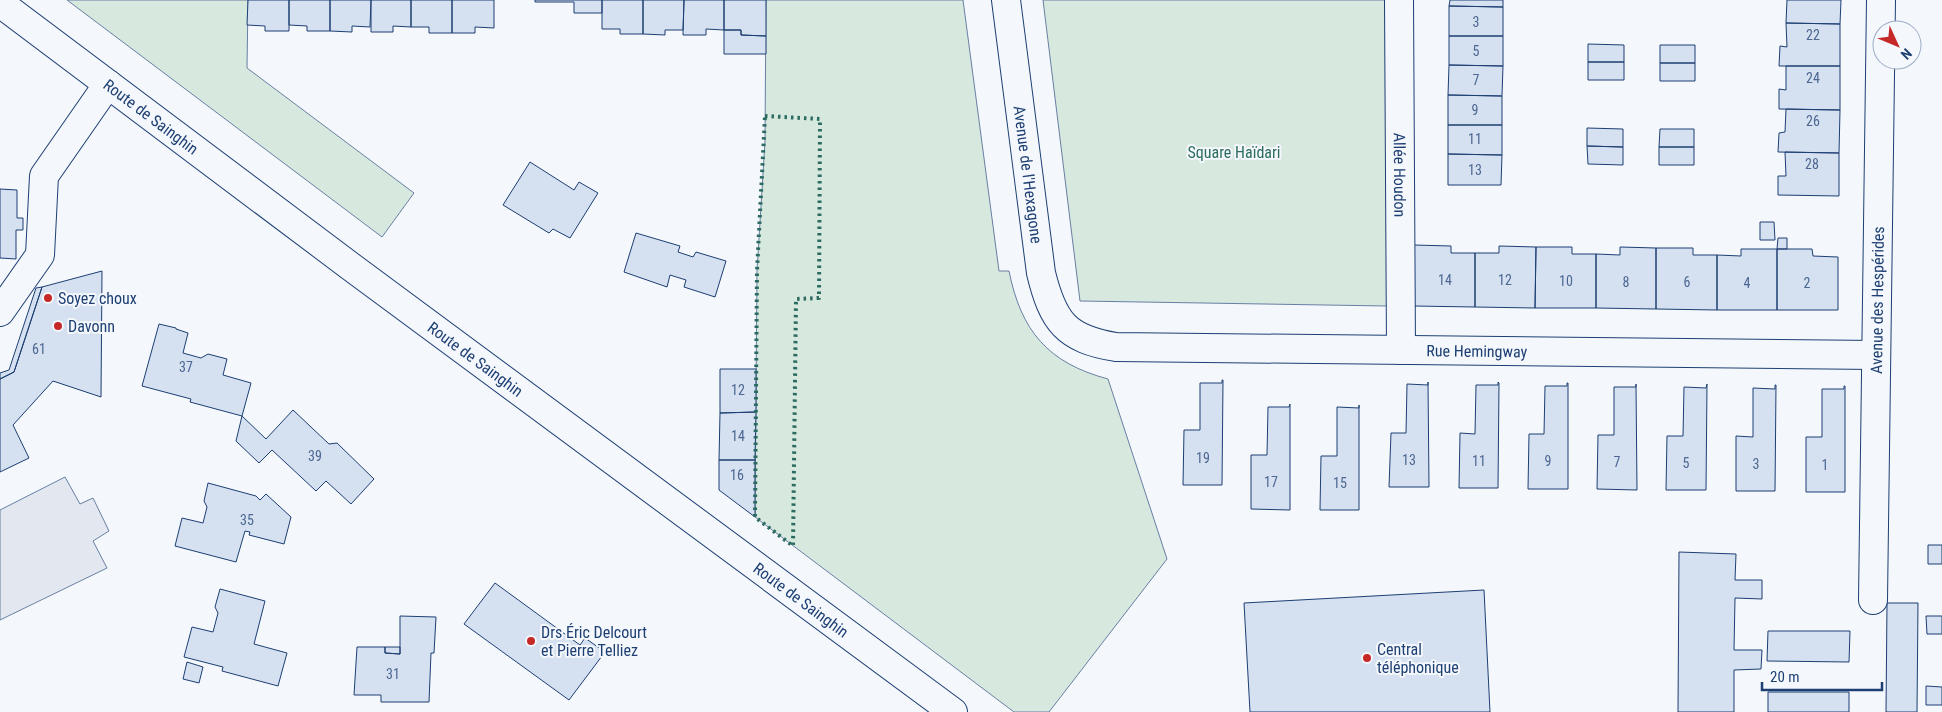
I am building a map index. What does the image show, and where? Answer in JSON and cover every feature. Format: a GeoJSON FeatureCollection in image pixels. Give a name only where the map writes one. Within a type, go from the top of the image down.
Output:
{"type":"FeatureCollection","features":[{"type":"Feature","properties":{"kind":"street","name":"Avenue de l'Hexagone"},"geometry":{"type":"LineString","coordinates":[[1006,0],[1041,273],[1053,312],[1063,325],[1080,338]]}},
{"type":"Feature","properties":{"kind":"street","name":"Allée Houdon"},"geometry":{"type":"LineString","coordinates":[[1399,0],[1400,350]]}},
{"type":"Feature","properties":{"kind":"street","name":"Avenue des Hespérides"},"geometry":{"type":"LineString","coordinates":[[1873,600],[1881,0]]}},
{"type":"Feature","properties":{"kind":"street","name":"Route de Sainghin"},"geometry":{"type":"LineString","coordinates":[[0,3],[350,266],[953,712]]}},
{"type":"Feature","properties":{"kind":"street"},"geometry":{"type":"LineString","coordinates":[[0,312],[40,255],[44,176],[108,84]]}},
{"type":"Feature","properties":{"kind":"street","name":"Rue Hemingway"},"geometry":{"type":"LineString","coordinates":[[1080,338],[1097,344],[1116,347],[1876,355]]}},
{"type":"Feature","properties":{"kind":"green space"},"geometry":{"type":"Polygon","coordinates":[[[67,0],[248,0],[247,68],[414,193],[382,237],[67,0]]]}},
{"type":"Feature","properties":{"kind":"green space"},"geometry":{"type":"Polygon","coordinates":[[[766,0],[963,0],[999,271],[1009,271],[1021,311],[1040,342],[1053,354],[1069,364],[1108,379],[1167,559],[1049,712],[1014,712],[755,517],[757,271],[765,141],[766,0]]]}},
{"type":"Feature","properties":{"kind":"green space","name":"Square Haïdari"},"geometry":{"type":"Polygon","coordinates":[[[1043,0],[1389,0],[1387,306],[1080,301],[1043,0]]]}},
{"type":"Feature","properties":{"kind":"shaded area"},"geometry":{"type":"Polygon","coordinates":[[[65,477],[80,504],[93,498],[109,531],[93,541],[107,568],[0,620],[0,510],[65,477]]]}},
{"type":"Feature","properties":{"kind":"building"},"geometry":{"type":"Polygon","coordinates":[[[248,0],[289,0],[289,31],[265,31],[265,26],[247,25],[248,0]]]}},
{"type":"Feature","properties":{"kind":"building"},"geometry":{"type":"Polygon","coordinates":[[[289,0],[330,0],[330,31],[307,31],[307,26],[289,25],[289,0]]]}},
{"type":"Feature","properties":{"kind":"building"},"geometry":{"type":"Polygon","coordinates":[[[330,0],[371,0],[370,27],[352,26],[352,32],[330,31],[330,0]]]}},
{"type":"Feature","properties":{"kind":"building"},"geometry":{"type":"Polygon","coordinates":[[[371,0],[411,0],[411,27],[393,26],[393,32],[371,32],[371,0]]]}},
{"type":"Feature","properties":{"kind":"building"},"geometry":{"type":"Polygon","coordinates":[[[411,0],[452,0],[452,33],[429,33],[429,27],[411,27],[411,0]]]}},
{"type":"Feature","properties":{"kind":"building"},"geometry":{"type":"Polygon","coordinates":[[[452,0],[494,0],[494,28],[475,27],[475,33],[452,33],[452,0]]]}},
{"type":"Feature","properties":{"kind":"building"},"geometry":{"type":"Polygon","coordinates":[[[535,0],[602,0],[602,13],[574,13],[574,2],[535,2],[535,0]]]}},
{"type":"Feature","properties":{"kind":"building"},"geometry":{"type":"Polygon","coordinates":[[[602,0],[643,0],[643,34],[620,34],[620,29],[602,29],[602,0]]]}},
{"type":"Feature","properties":{"kind":"building"},"geometry":{"type":"Polygon","coordinates":[[[643,0],[684,0],[683,30],[665,30],[665,35],[643,34],[643,0]]]}},
{"type":"Feature","properties":{"kind":"building"},"geometry":{"type":"Polygon","coordinates":[[[684,0],[724,0],[724,30],[706,29],[706,35],[683,35],[684,0]]]}},
{"type":"Feature","properties":{"kind":"building"},"geometry":{"type":"Polygon","coordinates":[[[724,0],[766,0],[766,36],[741,35],[741,30],[724,30],[724,0]]]}},
{"type":"Feature","properties":{"kind":"building"},"geometry":{"type":"Polygon","coordinates":[[[1450,0],[1503,0],[1503,7],[1449,6],[1450,0]]]}},
{"type":"Feature","properties":{"kind":"building"},"geometry":{"type":"Polygon","coordinates":[[[1787,0],[1841,0],[1840,24],[1786,23],[1787,0]]]}},
{"type":"Feature","properties":{"kind":"building"},"geometry":{"type":"Polygon","coordinates":[[[1449,6],[1503,7],[1503,36],[1449,36],[1449,6]]]}},
{"type":"Feature","properties":{"kind":"building"},"geometry":{"type":"Polygon","coordinates":[[[1786,23],[1840,24],[1840,66],[1779,66],[1780,46],[1787,47],[1786,23]]]}},
{"type":"Feature","properties":{"kind":"building"},"geometry":{"type":"Polygon","coordinates":[[[724,30],[741,30],[741,35],[766,36],[766,54],[724,54],[724,30]]]}},
{"type":"Feature","properties":{"kind":"building"},"geometry":{"type":"Polygon","coordinates":[[[1449,36],[1503,36],[1503,66],[1449,65],[1449,36]]]}},
{"type":"Feature","properties":{"kind":"building"},"geometry":{"type":"Polygon","coordinates":[[[1588,44],[1624,45],[1624,62],[1588,62],[1588,44]]]}},
{"type":"Feature","properties":{"kind":"building"},"geometry":{"type":"Polygon","coordinates":[[[1660,45],[1695,45],[1695,63],[1660,63],[1660,45]]]}},
{"type":"Feature","properties":{"kind":"building"},"geometry":{"type":"Polygon","coordinates":[[[1588,62],[1624,62],[1624,80],[1588,80],[1588,62]]]}},
{"type":"Feature","properties":{"kind":"building"},"geometry":{"type":"Polygon","coordinates":[[[1660,63],[1695,63],[1695,81],[1660,81],[1660,63]]]}},
{"type":"Feature","properties":{"kind":"building"},"geometry":{"type":"Polygon","coordinates":[[[1449,65],[1503,66],[1502,96],[1448,95],[1449,65]]]}},
{"type":"Feature","properties":{"kind":"building"},"geometry":{"type":"Polygon","coordinates":[[[1786,66],[1840,66],[1840,110],[1779,109],[1779,89],[1786,90],[1786,66]]]}},
{"type":"Feature","properties":{"kind":"building"},"geometry":{"type":"Polygon","coordinates":[[[1448,95],[1502,96],[1502,125],[1448,125],[1448,95]]]}},
{"type":"Feature","properties":{"kind":"building"},"geometry":{"type":"Polygon","coordinates":[[[1786,109],[1840,110],[1839,153],[1778,152],[1779,133],[1785,132],[1786,109]]]}},
{"type":"Feature","properties":{"kind":"building"},"geometry":{"type":"Polygon","coordinates":[[[1448,125],[1502,125],[1502,155],[1448,154],[1448,125]]]}},
{"type":"Feature","properties":{"kind":"building"},"geometry":{"type":"Polygon","coordinates":[[[1587,128],[1623,129],[1623,147],[1587,146],[1587,128]]]}},
{"type":"Feature","properties":{"kind":"building"},"geometry":{"type":"Polygon","coordinates":[[[1660,129],[1694,129],[1694,147],[1659,147],[1660,129]]]}},
{"type":"Feature","properties":{"kind":"building"},"geometry":{"type":"Polygon","coordinates":[[[1587,146],[1623,147],[1623,165],[1588,164],[1587,146]]]}},
{"type":"Feature","properties":{"kind":"building"},"geometry":{"type":"Polygon","coordinates":[[[1659,147],[1694,147],[1694,165],[1659,165],[1659,147]]]}},
{"type":"Feature","properties":{"kind":"building"},"geometry":{"type":"Polygon","coordinates":[[[1785,152],[1839,153],[1839,196],[1778,195],[1778,176],[1786,176],[1785,152]]]}},
{"type":"Feature","properties":{"kind":"building"},"geometry":{"type":"Polygon","coordinates":[[[1448,154],[1502,155],[1501,185],[1448,185],[1448,154]]]}},
{"type":"Feature","properties":{"kind":"building"},"geometry":{"type":"Polygon","coordinates":[[[530,162],[574,190],[579,182],[598,193],[570,238],[553,229],[549,233],[503,205],[530,162]]]}},
{"type":"Feature","properties":{"kind":"building"},"geometry":{"type":"Polygon","coordinates":[[[0,189],[17,190],[17,218],[23,218],[23,230],[16,230],[16,259],[0,258],[0,189]]]}},
{"type":"Feature","properties":{"kind":"building"},"geometry":{"type":"Polygon","coordinates":[[[1760,222],[1774,222],[1775,240],[1760,240],[1760,222]]]}},
{"type":"Feature","properties":{"kind":"building"},"geometry":{"type":"Polygon","coordinates":[[[636,233],[680,246],[678,252],[693,257],[696,252],[726,261],[715,297],[684,287],[686,280],[670,275],[667,287],[624,272],[636,233]]]}},
{"type":"Feature","properties":{"kind":"building"},"geometry":{"type":"Polygon","coordinates":[[[1778,238],[1787,238],[1787,249],[1777,249],[1778,238]]]}},
{"type":"Feature","properties":{"kind":"building"},"geometry":{"type":"Polygon","coordinates":[[[1414,245],[1451,246],[1451,253],[1475,253],[1475,307],[1414,306],[1414,245]]]}},
{"type":"Feature","properties":{"kind":"building"},"geometry":{"type":"Polygon","coordinates":[[[1499,246],[1536,247],[1535,308],[1475,307],[1475,253],[1499,253],[1499,246]]]}},
{"type":"Feature","properties":{"kind":"building"},"geometry":{"type":"Polygon","coordinates":[[[1536,247],[1572,247],[1572,254],[1596,254],[1596,308],[1535,308],[1536,247]]]}},
{"type":"Feature","properties":{"kind":"building"},"geometry":{"type":"Polygon","coordinates":[[[1620,247],[1656,248],[1656,309],[1596,308],[1596,254],[1620,255],[1620,247]]]}},
{"type":"Feature","properties":{"kind":"building"},"geometry":{"type":"Polygon","coordinates":[[[1656,248],[1693,248],[1693,255],[1717,255],[1717,310],[1656,309],[1656,248]]]}},
{"type":"Feature","properties":{"kind":"building"},"geometry":{"type":"Polygon","coordinates":[[[1741,249],[1777,249],[1777,310],[1717,310],[1717,255],[1741,256],[1741,249]]]}},
{"type":"Feature","properties":{"kind":"building"},"geometry":{"type":"Polygon","coordinates":[[[1777,249],[1812,249],[1813,256],[1838,257],[1838,310],[1777,310],[1777,249]]]}},
{"type":"Feature","properties":{"kind":"building"},"geometry":{"type":"Polygon","coordinates":[[[102,271],[101,397],[53,381],[13,425],[29,458],[0,472],[0,379],[14,372],[42,287],[102,271]]]}},
{"type":"Feature","properties":{"kind":"building"},"geometry":{"type":"Polygon","coordinates":[[[42,287],[14,372],[0,379],[0,373],[9,370],[36,288],[42,287]]]}},
{"type":"Feature","properties":{"kind":"building"},"geometry":{"type":"Polygon","coordinates":[[[159,324],[188,333],[183,353],[201,358],[208,354],[227,359],[223,375],[251,383],[242,416],[190,402],[191,399],[142,386],[159,324]]]}},
{"type":"Feature","properties":{"kind":"building"},"geometry":{"type":"Polygon","coordinates":[[[720,369],[756,369],[756,412],[720,413],[720,369]]]}},
{"type":"Feature","properties":{"kind":"building"},"geometry":{"type":"Polygon","coordinates":[[[1223,380],[1222,485],[1183,485],[1184,430],[1200,430],[1200,383],[1222,383],[1223,380]]]}},
{"type":"Feature","properties":{"kind":"building"},"geometry":{"type":"Polygon","coordinates":[[[1428,382],[1429,487],[1389,487],[1391,433],[1406,433],[1407,384],[1428,385],[1428,382]]]}},
{"type":"Feature","properties":{"kind":"building"},"geometry":{"type":"Polygon","coordinates":[[[1499,383],[1498,488],[1459,488],[1460,433],[1475,434],[1476,385],[1498,385],[1499,383]]]}},
{"type":"Feature","properties":{"kind":"building"},"geometry":{"type":"Polygon","coordinates":[[[1567,383],[1568,489],[1528,489],[1529,434],[1544,434],[1545,386],[1567,386],[1567,383]]]}},
{"type":"Feature","properties":{"kind":"building"},"geometry":{"type":"Polygon","coordinates":[[[1636,384],[1637,490],[1597,489],[1598,435],[1614,435],[1614,387],[1636,387],[1636,384]]]}},
{"type":"Feature","properties":{"kind":"building"},"geometry":{"type":"Polygon","coordinates":[[[1707,384],[1706,490],[1666,490],[1667,436],[1683,436],[1684,387],[1706,388],[1707,384]]]}},
{"type":"Feature","properties":{"kind":"building"},"geometry":{"type":"Polygon","coordinates":[[[1776,385],[1775,491],[1736,491],[1736,436],[1753,437],[1753,388],[1775,389],[1776,385]]]}},
{"type":"Feature","properties":{"kind":"building"},"geometry":{"type":"Polygon","coordinates":[[[1844,386],[1845,492],[1806,492],[1806,437],[1822,437],[1822,389],[1844,389],[1844,386]]]}},
{"type":"Feature","properties":{"kind":"building"},"geometry":{"type":"Polygon","coordinates":[[[1290,404],[1290,510],[1251,509],[1251,455],[1267,455],[1268,407],[1289,407],[1290,404]]]}},
{"type":"Feature","properties":{"kind":"building"},"geometry":{"type":"Polygon","coordinates":[[[1337,407],[1359,408],[1359,510],[1320,510],[1321,456],[1337,456],[1337,407]]]}},
{"type":"Feature","properties":{"kind":"building"},"geometry":{"type":"Polygon","coordinates":[[[293,410],[329,444],[337,443],[374,479],[351,504],[326,481],[316,491],[272,450],[259,463],[236,441],[242,416],[266,439],[293,410]]]}},
{"type":"Feature","properties":{"kind":"building"},"geometry":{"type":"Polygon","coordinates":[[[756,412],[755,460],[719,460],[720,413],[756,412]]]}},
{"type":"Feature","properties":{"kind":"building"},"geometry":{"type":"Polygon","coordinates":[[[719,460],[755,460],[755,517],[719,490],[719,460]]]}},
{"type":"Feature","properties":{"kind":"building"},"geometry":{"type":"Polygon","coordinates":[[[208,483],[256,496],[260,500],[266,494],[291,517],[284,544],[249,535],[250,532],[245,531],[236,562],[175,546],[182,518],[203,523],[207,507],[204,501],[208,483]]]}},
{"type":"Feature","properties":{"kind":"building"},"geometry":{"type":"Polygon","coordinates":[[[1928,545],[1942,545],[1942,564],[1928,564],[1928,545]]]}},
{"type":"Feature","properties":{"kind":"building"},"geometry":{"type":"Polygon","coordinates":[[[1679,552],[1736,554],[1735,580],[1762,580],[1762,599],[1735,598],[1734,650],[1762,650],[1761,669],[1734,670],[1734,712],[1678,712],[1679,552]]]}},
{"type":"Feature","properties":{"kind":"building","name":"Drs Éric Delcourt et Pierre Telliez"},"geometry":{"type":"Polygon","coordinates":[[[495,583],[580,645],[585,638],[605,652],[569,700],[464,624],[495,583]]]}},
{"type":"Feature","properties":{"kind":"building"},"geometry":{"type":"Polygon","coordinates":[[[220,589],[265,601],[254,644],[287,653],[278,686],[222,671],[223,667],[184,657],[192,627],[213,632],[218,613],[215,607],[220,589]]]}},
{"type":"Feature","properties":{"kind":"building","name":"Central téléphonique"},"geometry":{"type":"Polygon","coordinates":[[[1484,590],[1490,712],[1250,712],[1244,603],[1484,590]]]}},
{"type":"Feature","properties":{"kind":"building"},"geometry":{"type":"Polygon","coordinates":[[[1887,603],[1918,603],[1917,712],[1886,712],[1887,603]]]}},
{"type":"Feature","properties":{"kind":"building"},"geometry":{"type":"Polygon","coordinates":[[[400,616],[436,617],[434,653],[431,653],[429,702],[381,702],[381,695],[354,695],[357,647],[385,647],[385,653],[400,654],[400,616]]]}},
{"type":"Feature","properties":{"kind":"building"},"geometry":{"type":"Polygon","coordinates":[[[1926,616],[1942,616],[1942,634],[1927,634],[1926,616]]]}},
{"type":"Feature","properties":{"kind":"building"},"geometry":{"type":"Polygon","coordinates":[[[1768,631],[1850,631],[1849,662],[1767,661],[1768,631]]]}},
{"type":"Feature","properties":{"kind":"building"},"geometry":{"type":"Polygon","coordinates":[[[385,647],[400,647],[400,654],[385,653],[385,647]]]}},
{"type":"Feature","properties":{"kind":"building"},"geometry":{"type":"Polygon","coordinates":[[[187,662],[203,667],[199,683],[183,679],[187,662]]]}},
{"type":"Feature","properties":{"kind":"building"},"geometry":{"type":"Polygon","coordinates":[[[1926,686],[1942,687],[1942,705],[1926,705],[1926,686]]]}},
{"type":"Feature","properties":{"kind":"building"},"geometry":{"type":"Polygon","coordinates":[[[1768,692],[1849,692],[1849,712],[1768,712],[1768,692]]]}},
{"type":"Feature","properties":{"kind":"hedge"},"geometry":{"type":"LineString","coordinates":[[765,116],[820,119],[819,298],[796,299],[793,546],[755,517],[757,271],[765,116]]}},
{"type":"Feature","properties":{"kind":"place","name":"Soyez choux"},"geometry":{"type":"Point","coordinates":[48,298]}},
{"type":"Feature","properties":{"kind":"place","name":"Davonn"},"geometry":{"type":"Point","coordinates":[58,326]}},
{"type":"Feature","properties":{"kind":"place","name":"Drs Éric Delcourt et Pierre Telliez"},"geometry":{"type":"Point","coordinates":[531,641]}},
{"type":"Feature","properties":{"kind":"place","name":"Central téléphonique"},"geometry":{"type":"Point","coordinates":[1367,658]}}]}
